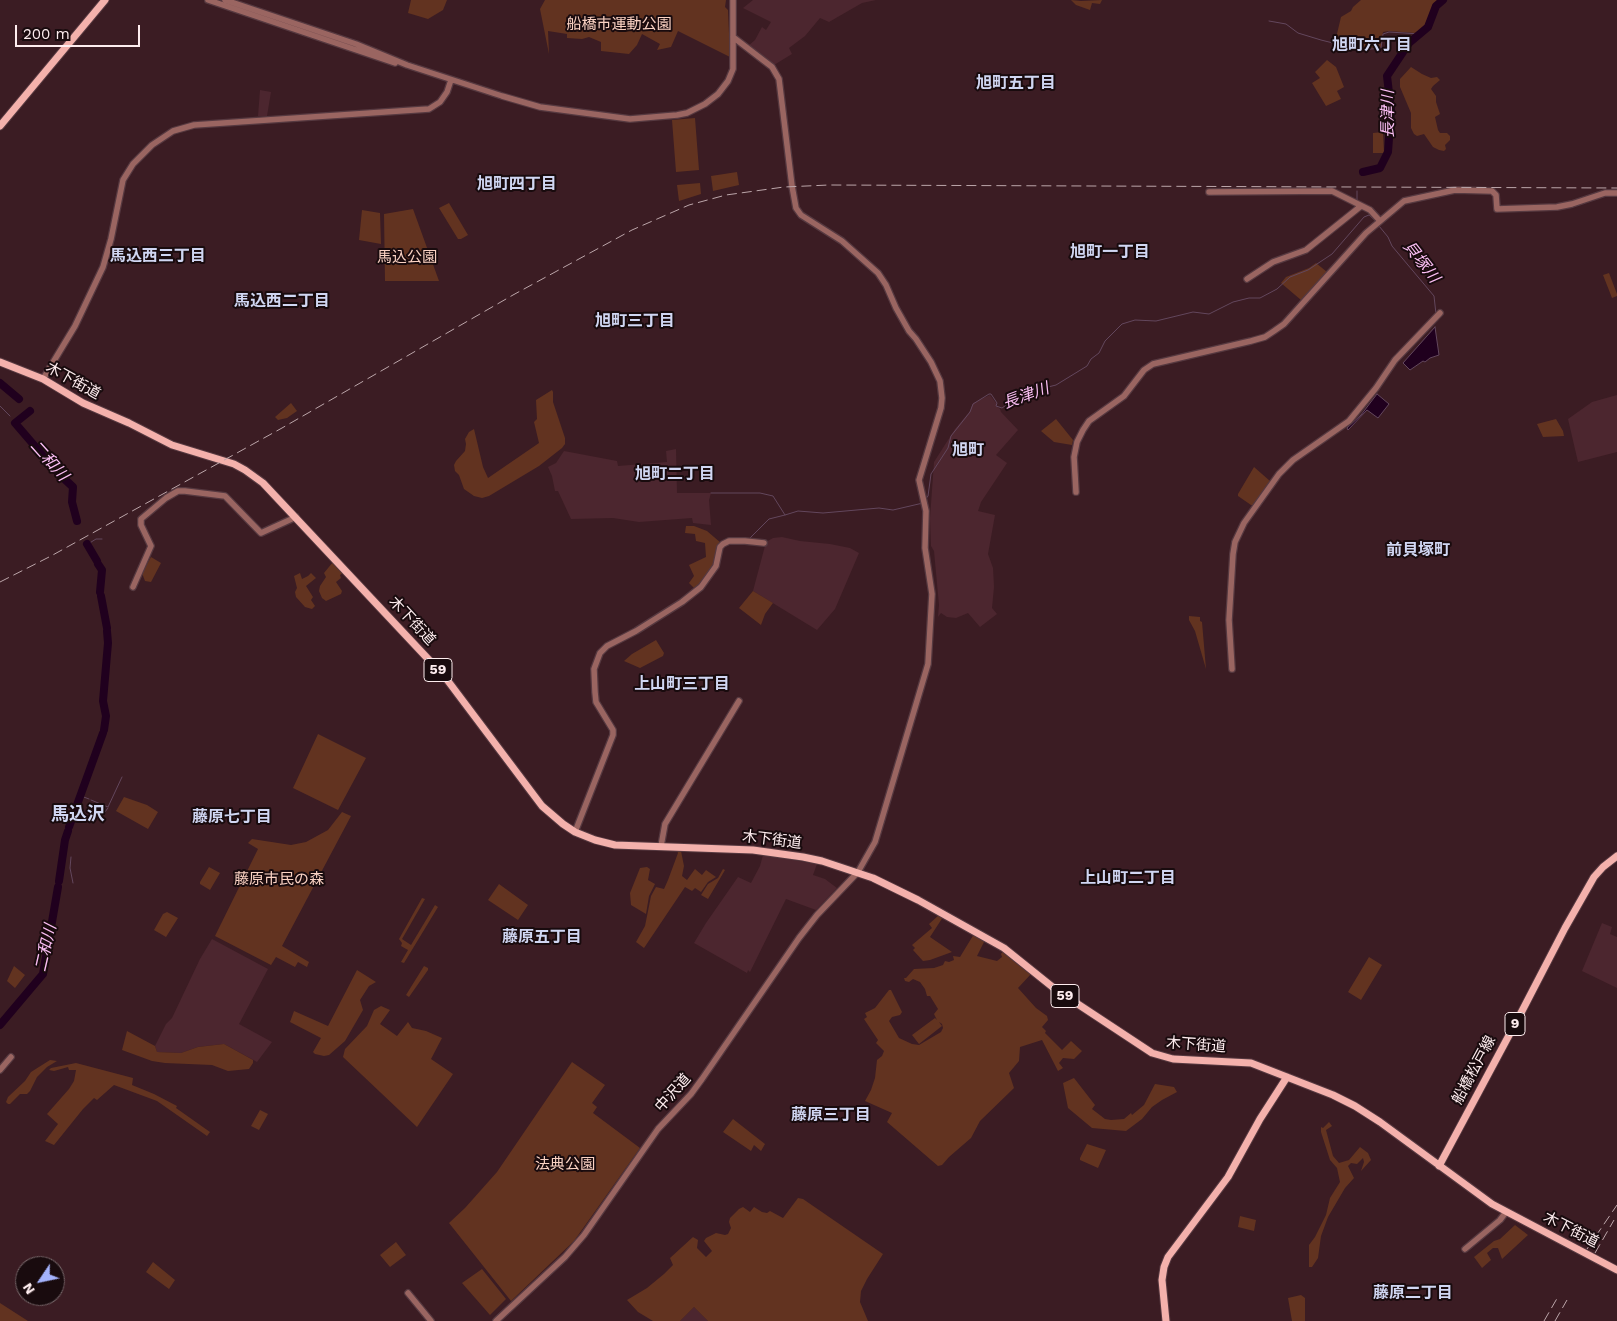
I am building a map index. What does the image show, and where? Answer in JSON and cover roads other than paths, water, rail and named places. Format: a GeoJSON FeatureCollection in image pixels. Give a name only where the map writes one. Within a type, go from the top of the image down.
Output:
{"type":"FeatureCollection","features":[{"type":"Feature","properties":{"kind":"main road"},"geometry":{"type":"LineString","coordinates":[[0,126],[105,0]]}},
{"type":"Feature","properties":{"kind":"main road","name":"木下街道"},"geometry":{"type":"LineString","coordinates":[[0,362],[43,379],[82,403],[129,423],[172,446],[224,460],[240,467],[263,483],[445,677],[539,802],[552,816],[575,832],[604,843],[628,846],[764,851],[812,858],[858,872],[884,883],[994,942],[1070,1000],[1152,1053],[1173,1059],[1251,1063],[1333,1095],[1355,1106],[1506,1212],[1617,1270]]}},
{"type":"Feature","properties":{"kind":"main road","name":"船橋松戸線"},"geometry":{"type":"LineString","coordinates":[[1439,1166],[1565,928],[1591,883],[1603,867],[1617,856]]}},
{"type":"Feature","properties":{"kind":"main road","name":"船橋松戸線"},"geometry":{"type":"LineString","coordinates":[[1591,883],[1617,862]]}},
{"type":"Feature","properties":{"kind":"main road"},"geometry":{"type":"LineString","coordinates":[[1166,1321],[1162,1280],[1168,1257],[1228,1176],[1257,1124],[1287,1077]]}},
{"type":"Feature","properties":{"kind":"street"},"geometry":{"type":"LineString","coordinates":[[208,0],[397,64],[407,65]]}},
{"type":"Feature","properties":{"kind":"street"},"geometry":{"type":"LineString","coordinates":[[225,0],[356,44],[407,65],[451,80],[540,107],[620,118],[677,115],[692,111],[718,94],[728,82],[733,69],[733,0]]}},
{"type":"Feature","properties":{"kind":"street","name":"中沢道"},"geometry":{"type":"LineString","coordinates":[[496,1321],[565,1257],[584,1235],[662,1123],[691,1094],[702,1079],[799,938],[817,915],[858,872],[875,842],[928,664],[932,594],[926,548],[926,511],[919,480],[941,408],[940,381],[931,362],[909,331],[878,273],[842,241],[802,215],[796,208],[779,79],[772,67],[733,37]]}},
{"type":"Feature","properties":{"kind":"street"},"geometry":{"type":"LineString","coordinates":[[43,379],[75,326],[103,267],[111,239],[123,180],[139,156],[152,145],[173,131],[194,125],[429,109],[444,97],[451,80]]}},
{"type":"Feature","properties":{"kind":"street"},"geometry":{"type":"LineString","coordinates":[[1076,492],[1074,457],[1077,442],[1083,430],[1089,421],[1124,396],[1144,370],[1153,364],[1265,337],[1284,324],[1366,233],[1404,201],[1455,190],[1494,192],[1497,209],[1567,206],[1598,194],[1617,192]]}},
{"type":"Feature","properties":{"kind":"street"},"geometry":{"type":"LineString","coordinates":[[1209,192],[1332,191],[1370,210],[1380,221]]}},
{"type":"Feature","properties":{"kind":"street"},"geometry":{"type":"LineString","coordinates":[[1247,279],[1273,262],[1306,250],[1361,206]]}},
{"type":"Feature","properties":{"kind":"street"},"geometry":{"type":"LineString","coordinates":[[1232,669],[1229,620],[1233,554],[1235,542],[1244,523],[1279,474],[1293,460],[1349,421],[1376,388],[1395,360],[1440,313]]}},
{"type":"Feature","properties":{"kind":"street"},"geometry":{"type":"LineString","coordinates":[[133,587],[151,546],[141,526],[141,519],[166,498],[178,491],[185,490],[225,496],[261,533],[296,518]]}},
{"type":"Feature","properties":{"kind":"street"},"geometry":{"type":"LineString","coordinates":[[575,832],[613,735],[596,702],[594,692],[594,669],[600,653],[607,646],[636,631],[682,602],[701,587],[716,566],[720,547],[723,544],[737,541],[764,543]]}},
{"type":"Feature","properties":{"kind":"street"},"geometry":{"type":"LineString","coordinates":[[661,846],[665,824],[739,701]]}},
{"type":"Feature","properties":{"kind":"street"},"geometry":{"type":"LineString","coordinates":[[0,1070],[11,1057]]}},
{"type":"Feature","properties":{"kind":"street"},"geometry":{"type":"LineString","coordinates":[[1465,1249],[1500,1220],[1506,1212]]}},
{"type":"Feature","properties":{"kind":"street"},"geometry":{"type":"LineString","coordinates":[[408,1293],[431,1321]]}},
{"type":"Feature","properties":{"kind":"waterway","name":"長津川"},"geometry":{"type":"LineString","coordinates":[[1363,172],[1380,168],[1388,152],[1391,110],[1387,76],[1409,43],[1428,27],[1436,6],[1443,0]]}},
{"type":"Feature","properties":{"kind":"waterway"},"geometry":{"type":"LineString","coordinates":[[1269,21],[1286,24],[1298,33],[1361,50],[1381,48],[1383,34],[1389,32],[1420,34]]}},
{"type":"Feature","properties":{"kind":"waterway","name":"長津川"},"geometry":{"type":"LineString","coordinates":[[1357,191],[1357,201]]}},
{"type":"Feature","properties":{"kind":"waterway","name":"長津川"},"geometry":{"type":"LineString","coordinates":[[925,500],[928,496],[931,474],[948,448],[951,436],[970,412],[973,404],[989,394],[997,403],[996,406],[1002,408],[1032,391],[1056,385],[1087,366],[1091,359],[1099,353],[1105,341],[1122,324],[1135,320],[1156,321],[1193,312],[1209,314],[1233,302],[1249,298],[1260,298],[1277,289],[1290,277],[1308,270],[1332,254],[1364,217],[1369,215],[1375,220]]}},
{"type":"Feature","properties":{"kind":"waterway","name":"貝塚川"},"geometry":{"type":"LineString","coordinates":[[1379,226],[1388,237],[1392,246],[1434,296],[1436,314]]}},
{"type":"Feature","properties":{"kind":"waterway","name":"二和川"},"geometry":{"type":"LineString","coordinates":[[0,383],[19,399]]}},
{"type":"Feature","properties":{"kind":"waterway"},"geometry":{"type":"LineString","coordinates":[[0,406],[10,416]]}},
{"type":"Feature","properties":{"kind":"waterway","name":"二和川"},"geometry":{"type":"LineString","coordinates":[[30,411],[15,423],[58,473],[73,487],[72,502],[77,521]]}},
{"type":"Feature","properties":{"kind":"waterway","name":"長津川"},"geometry":{"type":"LineString","coordinates":[[711,493],[760,493],[773,496],[785,515],[798,511],[823,513],[879,508],[893,510],[923,503]]}},
{"type":"Feature","properties":{"kind":"waterway"},"geometry":{"type":"LineString","coordinates":[[750,538],[769,519],[785,515]]}},
{"type":"Feature","properties":{"kind":"waterway"},"geometry":{"type":"LineString","coordinates":[[88,544],[96,539],[102,539]]}},
{"type":"Feature","properties":{"kind":"waterway","name":"二和川"},"geometry":{"type":"LineString","coordinates":[[87,544],[97,561]]}},
{"type":"Feature","properties":{"kind":"waterway","name":"二和川"},"geometry":{"type":"LineString","coordinates":[[98,564],[102,570],[100,592]]}},
{"type":"Feature","properties":{"kind":"waterway","name":"二和川"},"geometry":{"type":"LineString","coordinates":[[101,596],[107,628]]}},
{"type":"Feature","properties":{"kind":"waterway","name":"二和川"},"geometry":{"type":"LineString","coordinates":[[104,730],[106,716],[103,701],[108,643],[107,631]]}},
{"type":"Feature","properties":{"kind":"waterway","name":"二和川"},"geometry":{"type":"LineString","coordinates":[[69,827],[103,733]]}},
{"type":"Feature","properties":{"kind":"waterway"},"geometry":{"type":"LineString","coordinates":[[91,800],[108,807],[122,777]]}},
{"type":"Feature","properties":{"kind":"waterway"},"geometry":{"type":"LineString","coordinates":[[81,796],[89,799]]}},
{"type":"Feature","properties":{"kind":"waterway"},"geometry":{"type":"LineString","coordinates":[[101,817],[108,808]]}},
{"type":"Feature","properties":{"kind":"waterway","name":"二和川"},"geometry":{"type":"LineString","coordinates":[[59,881],[68,831]]}},
{"type":"Feature","properties":{"kind":"waterway"},"geometry":{"type":"LineString","coordinates":[[71,857],[70,868],[73,883]]}},
{"type":"Feature","properties":{"kind":"waterway","name":"二和川"},"geometry":{"type":"LineString","coordinates":[[0,1025],[43,974],[58,887]]}},
{"type":"Feature","properties":{"kind":"railway"},"geometry":{"type":"LineString","coordinates":[[0,582],[51,556],[282,428],[513,295],[632,230],[689,205],[726,195],[784,187],[829,185],[1617,188]]}},
{"type":"Feature","properties":{"kind":"railway"},"geometry":{"type":"LineString","coordinates":[[1587,1249],[1617,1205]]}},
{"type":"Feature","properties":{"kind":"railway"},"geometry":{"type":"LineString","coordinates":[[1595,1253],[1614,1220]]}},
{"type":"Feature","properties":{"kind":"railway"},"geometry":{"type":"LineString","coordinates":[[1544,1321],[1559,1295]]}},
{"type":"Feature","properties":{"kind":"railway"},"geometry":{"type":"LineString","coordinates":[[1555,1321],[1567,1300]]}},
{"type":"Feature","properties":{"kind":"district","name":"旭町六丁目"},"geometry":{"type":"Point","coordinates":[1372,45]}},
{"type":"Feature","properties":{"kind":"district","name":"旭町五丁目"},"geometry":{"type":"Point","coordinates":[1016,83]}},
{"type":"Feature","properties":{"kind":"district","name":"旭町四丁目"},"geometry":{"type":"Point","coordinates":[517,184]}},
{"type":"Feature","properties":{"kind":"district","name":"旭町一丁目"},"geometry":{"type":"Point","coordinates":[1110,252]}},
{"type":"Feature","properties":{"kind":"district","name":"馬込西三丁目"},"geometry":{"type":"Point","coordinates":[158,256]}},
{"type":"Feature","properties":{"kind":"district","name":"馬込西二丁目"},"geometry":{"type":"Point","coordinates":[282,301]}},
{"type":"Feature","properties":{"kind":"district","name":"旭町三丁目"},"geometry":{"type":"Point","coordinates":[635,321]}},
{"type":"Feature","properties":{"kind":"district","name":"旭町"},"geometry":{"type":"Point","coordinates":[968,450]}},
{"type":"Feature","properties":{"kind":"district","name":"旭町二丁目"},"geometry":{"type":"Point","coordinates":[675,474]}},
{"type":"Feature","properties":{"kind":"district","name":"前貝塚町"},"geometry":{"type":"Point","coordinates":[1418,550]}},
{"type":"Feature","properties":{"kind":"district","name":"上山町三丁目"},"geometry":{"type":"Point","coordinates":[682,684]}},
{"type":"Feature","properties":{"kind":"district","name":"馬込沢"},"geometry":{"type":"Point","coordinates":[78,815]}},
{"type":"Feature","properties":{"kind":"district","name":"藤原七丁目"},"geometry":{"type":"Point","coordinates":[232,817]}},
{"type":"Feature","properties":{"kind":"district","name":"上山町二丁目"},"geometry":{"type":"Point","coordinates":[1128,878]}},
{"type":"Feature","properties":{"kind":"district","name":"藤原五丁目"},"geometry":{"type":"Point","coordinates":[542,937]}},
{"type":"Feature","properties":{"kind":"district","name":"藤原三丁目"},"geometry":{"type":"Point","coordinates":[831,1115]}},
{"type":"Feature","properties":{"kind":"district","name":"藤原二丁目"},"geometry":{"type":"Point","coordinates":[1413,1293]}},
{"type":"Feature","properties":{"kind":"park label","name":"船橋市運動公園"},"geometry":{"type":"Point","coordinates":[619,25]}},
{"type":"Feature","properties":{"kind":"park label","name":"馬込公園"},"geometry":{"type":"Point","coordinates":[407,258]}},
{"type":"Feature","properties":{"kind":"park label","name":"藤原市民の森"},"geometry":{"type":"Point","coordinates":[279,880]}},
{"type":"Feature","properties":{"kind":"park label","name":"法典公園"},"geometry":{"type":"Point","coordinates":[565,1165]}}]}
